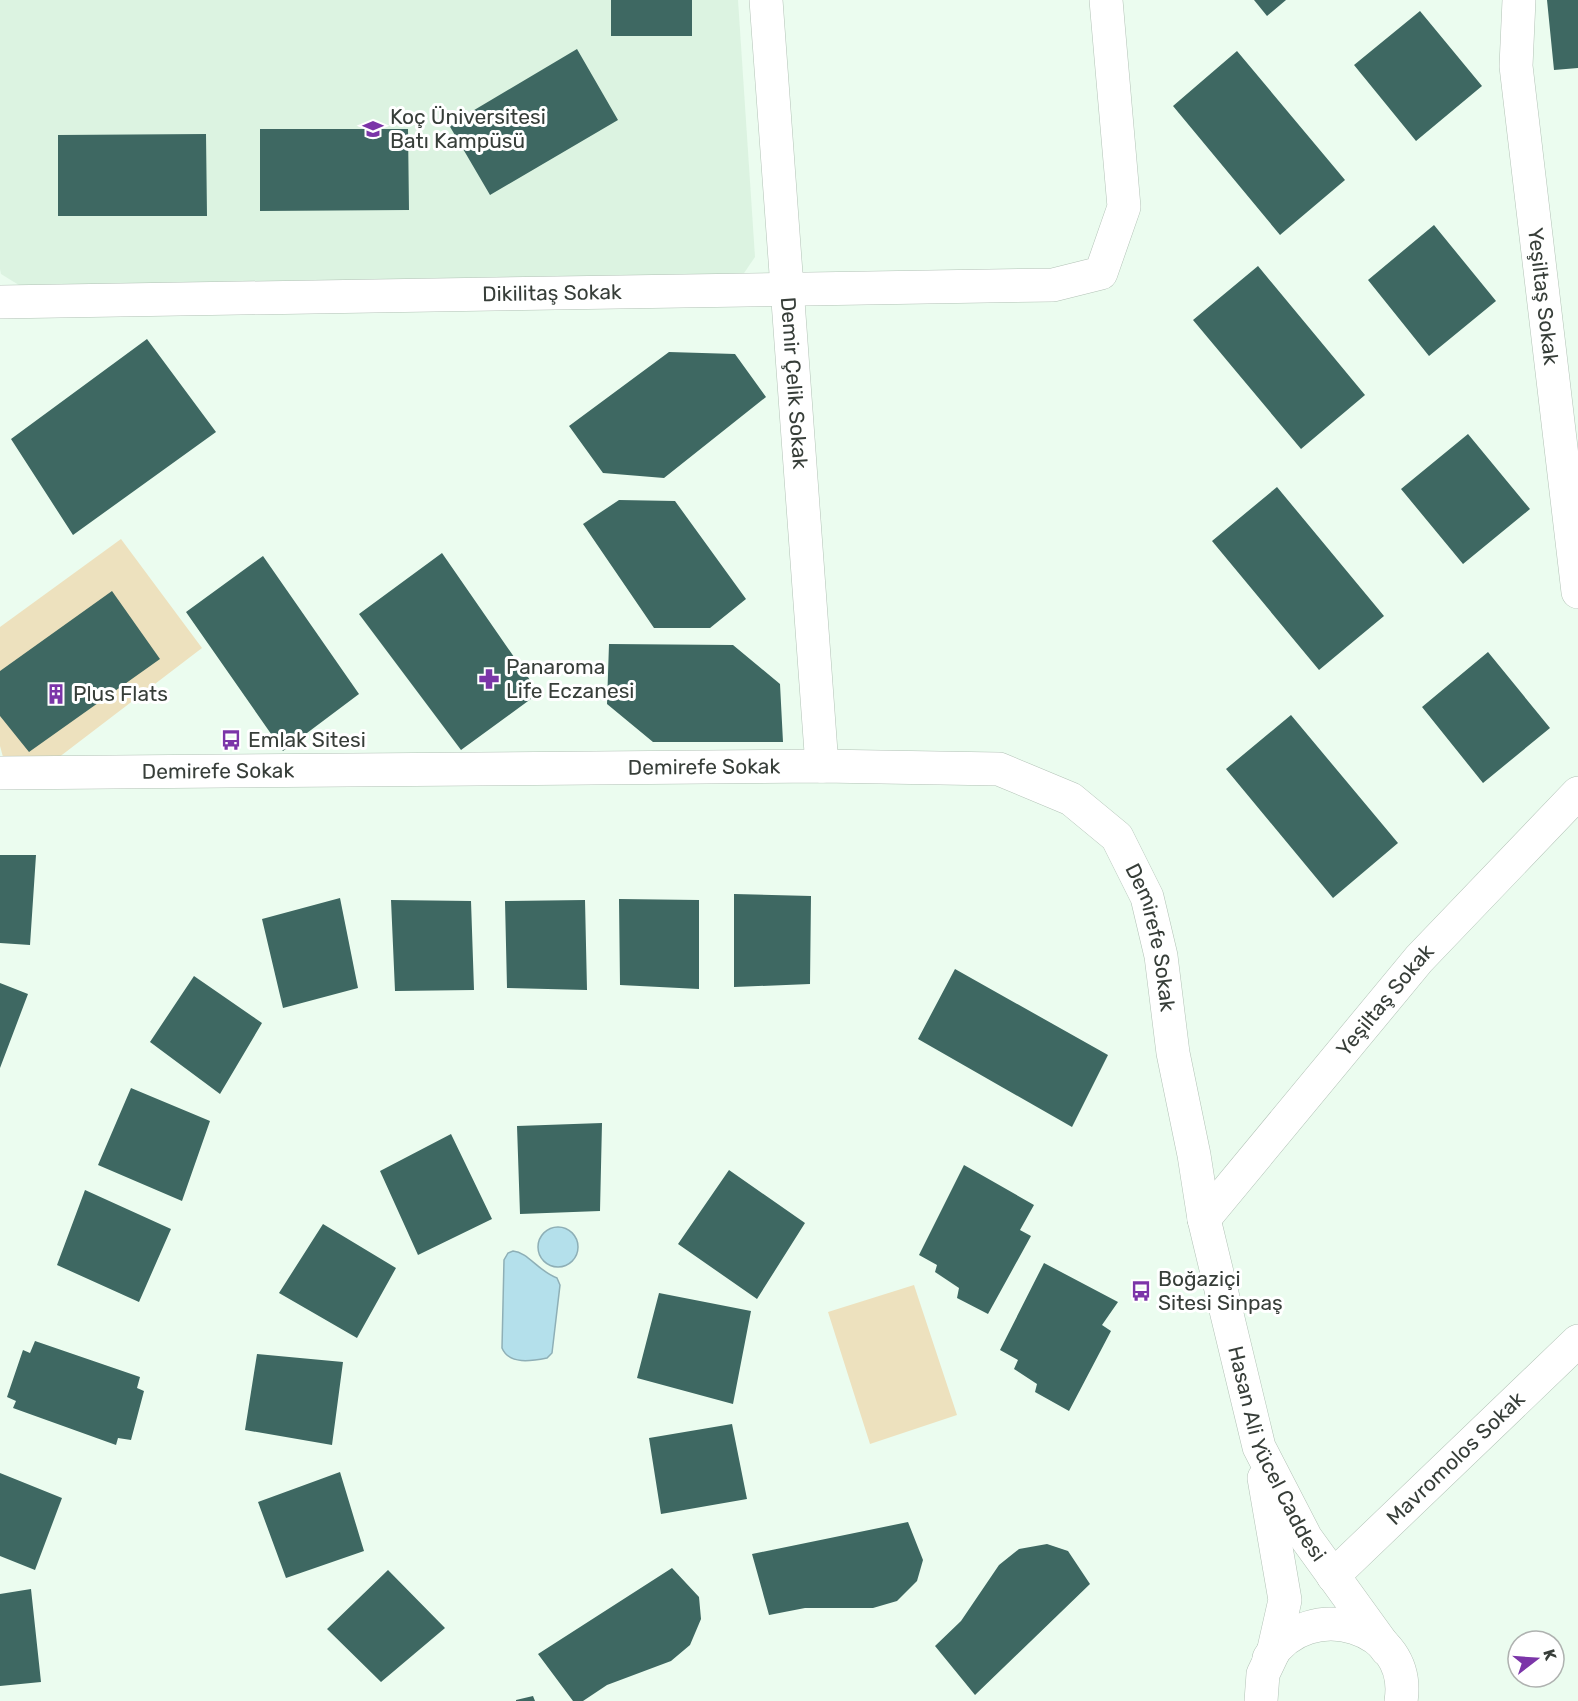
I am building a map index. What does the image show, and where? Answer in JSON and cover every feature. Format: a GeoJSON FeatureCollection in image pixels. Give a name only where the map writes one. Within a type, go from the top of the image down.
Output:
{"type":"FeatureCollection","features":[{"type":"Feature","properties":{"kind":"street","name":"Demir Çelik Sokak"},"geometry":{"type":"LineString","coordinates":[[766,0],[822,766]]}},
{"type":"Feature","properties":{"kind":"street","name":"Dikilitaş Sokak"},"geometry":{"type":"LineString","coordinates":[[0,302],[1053,285],[1101,273],[1124,207],[1106,0]]}},
{"type":"Feature","properties":{"kind":"street","name":"Yeşiltaş Sokak"},"geometry":{"type":"LineString","coordinates":[[1519,0],[1516,66],[1578,592]]}},
{"type":"Feature","properties":{"kind":"street","name":"Demirefe Sokak"},"geometry":{"type":"LineString","coordinates":[[0,773],[822,766],[999,769],[1071,799],[1117,837],[1147,897],[1161,956],[1173,1053],[1183,1095]]}},
{"type":"Feature","properties":{"kind":"street","name":"Yeşiltaş Sokak"},"geometry":{"type":"LineString","coordinates":[[1204,1219],[1419,959],[1575,802]]}},
{"type":"Feature","properties":{"kind":"street","name":"Hasan Ali Yücel Caddesi"},"geometry":{"type":"LineString","coordinates":[[1183,1095],[1204,1219],[1259,1447],[1306,1538],[1387,1650],[1398,1670],[1401,1701]]}},
{"type":"Feature","properties":{"kind":"street","name":"Mavromolos Sokak"},"geometry":{"type":"LineString","coordinates":[[1333,1576],[1578,1341]]}},
{"type":"Feature","properties":{"kind":"street"},"geometry":{"type":"LineString","coordinates":[[1259,1447],[1285,1600],[1273,1653],[1263,1674],[1261,1701]]}},
{"type":"Feature","properties":{"kind":"street"},"geometry":{"type":"LineString","coordinates":[[1239,1701],[1245,1697],[1273,1653],[1288,1637],[1307,1626],[1329,1622],[1351,1625],[1371,1635],[1387,1650]]}},
{"type":"Feature","properties":{"kind":"shaded area","name":"Koç Üniversitesi Batı Kampüsü"},"geometry":{"type":"Polygon","coordinates":[[[0,0],[738,0],[755,257],[742,276],[27,290],[1,274],[0,269],[0,0]]]}},
{"type":"Feature","properties":{"kind":"shaded area"},"geometry":{"type":"Polygon","coordinates":[[[121,539],[202,648],[54,761],[3,757],[0,746],[0,627],[121,539]]]}},
{"type":"Feature","properties":{"kind":"shaded area"},"geometry":{"type":"Polygon","coordinates":[[[914,1285],[957,1415],[870,1444],[828,1312],[914,1285]]]}},
{"type":"Feature","properties":{"kind":"water"},"geometry":{"type":"Polygon","coordinates":[[[558,1227],[572,1233],[578,1247],[572,1261],[558,1267],[544,1261],[538,1247],[544,1233],[558,1227]]]}},
{"type":"Feature","properties":{"kind":"water"},"geometry":{"type":"Polygon","coordinates":[[[513,1251],[524,1255],[557,1278],[560,1285],[552,1353],[547,1358],[522,1361],[510,1357],[502,1348],[504,1260],[508,1253],[513,1251]]]}},
{"type":"Feature","properties":{"kind":"building"},"geometry":{"type":"Polygon","coordinates":[[[611,0],[692,0],[692,36],[611,36],[611,0]]]}},
{"type":"Feature","properties":{"kind":"building"},"geometry":{"type":"Polygon","coordinates":[[[1254,0],[1286,0],[1267,16],[1254,0]]]}},
{"type":"Feature","properties":{"kind":"building"},"geometry":{"type":"Polygon","coordinates":[[[1547,0],[1578,0],[1578,68],[1554,70],[1547,0]]]}},
{"type":"Feature","properties":{"kind":"building"},"geometry":{"type":"Polygon","coordinates":[[[1420,11],[1482,86],[1416,141],[1354,65],[1420,11]]]}},
{"type":"Feature","properties":{"kind":"building"},"geometry":{"type":"Polygon","coordinates":[[[577,49],[618,120],[490,195],[449,125],[577,49]]]}},
{"type":"Feature","properties":{"kind":"building"},"geometry":{"type":"Polygon","coordinates":[[[1237,51],[1345,180],[1280,235],[1173,106],[1237,51]]]}},
{"type":"Feature","properties":{"kind":"building"},"geometry":{"type":"Polygon","coordinates":[[[260,129],[408,129],[409,210],[260,211],[260,129]]]}},
{"type":"Feature","properties":{"kind":"building"},"geometry":{"type":"Polygon","coordinates":[[[206,134],[207,216],[58,216],[58,135],[206,134]]]}},
{"type":"Feature","properties":{"kind":"building"},"geometry":{"type":"Polygon","coordinates":[[[1434,225],[1496,301],[1429,356],[1368,280],[1434,225]]]}},
{"type":"Feature","properties":{"kind":"building"},"geometry":{"type":"Polygon","coordinates":[[[1258,266],[1365,395],[1301,449],[1193,320],[1258,266]]]}},
{"type":"Feature","properties":{"kind":"building"},"geometry":{"type":"Polygon","coordinates":[[[147,339],[216,432],[73,535],[11,439],[147,339]]]}},
{"type":"Feature","properties":{"kind":"building"},"geometry":{"type":"Polygon","coordinates":[[[669,352],[735,354],[766,397],[664,478],[603,473],[569,426],[669,352]]]}},
{"type":"Feature","properties":{"kind":"building"},"geometry":{"type":"Polygon","coordinates":[[[1468,434],[1530,509],[1463,564],[1401,489],[1468,434]]]}},
{"type":"Feature","properties":{"kind":"building"},"geometry":{"type":"Polygon","coordinates":[[[1277,487],[1384,616],[1319,670],[1212,541],[1277,487]]]}},
{"type":"Feature","properties":{"kind":"building"},"geometry":{"type":"Polygon","coordinates":[[[619,500],[675,501],[746,599],[710,628],[654,628],[583,524],[619,500]]]}},
{"type":"Feature","properties":{"kind":"building"},"geometry":{"type":"Polygon","coordinates":[[[442,553],[539,693],[461,750],[359,614],[442,553]]]}},
{"type":"Feature","properties":{"kind":"building"},"geometry":{"type":"Polygon","coordinates":[[[263,556],[359,694],[283,751],[186,612],[263,556]]]}},
{"type":"Feature","properties":{"kind":"building","name":"Plus Flats"},"geometry":{"type":"Polygon","coordinates":[[[112,591],[160,659],[29,752],[0,716],[0,671],[112,591]]]}},
{"type":"Feature","properties":{"kind":"building"},"geometry":{"type":"Polygon","coordinates":[[[609,644],[733,645],[780,684],[783,742],[653,742],[607,704],[609,644]]]}},
{"type":"Feature","properties":{"kind":"building"},"geometry":{"type":"Polygon","coordinates":[[[1488,652],[1550,728],[1483,783],[1422,707],[1488,652]]]}},
{"type":"Feature","properties":{"kind":"building"},"geometry":{"type":"Polygon","coordinates":[[[1291,715],[1398,843],[1333,898],[1226,769],[1291,715]]]}},
{"type":"Feature","properties":{"kind":"building"},"geometry":{"type":"Polygon","coordinates":[[[0,855],[36,855],[30,945],[0,943],[0,855]]]}},
{"type":"Feature","properties":{"kind":"building"},"geometry":{"type":"Polygon","coordinates":[[[734,894],[811,896],[810,984],[734,987],[734,894]]]}},
{"type":"Feature","properties":{"kind":"building"},"geometry":{"type":"Polygon","coordinates":[[[340,898],[358,988],[283,1008],[262,919],[340,898]]]}},
{"type":"Feature","properties":{"kind":"building"},"geometry":{"type":"Polygon","coordinates":[[[619,899],[699,900],[699,989],[620,985],[619,899]]]}},
{"type":"Feature","properties":{"kind":"building"},"geometry":{"type":"Polygon","coordinates":[[[391,900],[471,901],[474,990],[395,991],[391,900]]]}},
{"type":"Feature","properties":{"kind":"building"},"geometry":{"type":"Polygon","coordinates":[[[585,900],[587,990],[507,988],[505,901],[585,900]]]}},
{"type":"Feature","properties":{"kind":"building"},"geometry":{"type":"Polygon","coordinates":[[[955,969],[1108,1055],[1072,1127],[918,1039],[955,969]]]}},
{"type":"Feature","properties":{"kind":"building"},"geometry":{"type":"Polygon","coordinates":[[[194,976],[262,1023],[220,1094],[150,1042],[194,976]]]}},
{"type":"Feature","properties":{"kind":"building"},"geometry":{"type":"Polygon","coordinates":[[[0,983],[28,994],[0,1068],[0,983]]]}},
{"type":"Feature","properties":{"kind":"building"},"geometry":{"type":"Polygon","coordinates":[[[131,1088],[210,1121],[182,1201],[98,1165],[131,1088]]]}},
{"type":"Feature","properties":{"kind":"building"},"geometry":{"type":"Polygon","coordinates":[[[602,1123],[600,1211],[520,1214],[517,1126],[602,1123]]]}},
{"type":"Feature","properties":{"kind":"building"},"geometry":{"type":"Polygon","coordinates":[[[451,1134],[492,1219],[418,1255],[380,1171],[451,1134]]]}},
{"type":"Feature","properties":{"kind":"building"},"geometry":{"type":"Polygon","coordinates":[[[964,1165],[1034,1205],[1020,1230],[1031,1236],[988,1314],[957,1298],[959,1288],[935,1272],[937,1265],[919,1255],[964,1165]]]}},
{"type":"Feature","properties":{"kind":"building"},"geometry":{"type":"Polygon","coordinates":[[[729,1170],[805,1223],[757,1299],[678,1244],[729,1170]]]}},
{"type":"Feature","properties":{"kind":"building"},"geometry":{"type":"Polygon","coordinates":[[[85,1190],[171,1229],[139,1302],[57,1265],[85,1190]]]}},
{"type":"Feature","properties":{"kind":"building"},"geometry":{"type":"Polygon","coordinates":[[[323,1224],[396,1268],[357,1338],[279,1293],[323,1224]]]}},
{"type":"Feature","properties":{"kind":"building"},"geometry":{"type":"Polygon","coordinates":[[[1044,1263],[1118,1302],[1102,1325],[1111,1331],[1069,1411],[1035,1392],[1037,1384],[1014,1369],[1018,1360],[1000,1350],[1044,1263]]]}},
{"type":"Feature","properties":{"kind":"building"},"geometry":{"type":"Polygon","coordinates":[[[659,1293],[751,1311],[733,1404],[637,1378],[659,1293]]]}},
{"type":"Feature","properties":{"kind":"building"},"geometry":{"type":"Polygon","coordinates":[[[35,1341],[140,1377],[137,1388],[144,1391],[131,1440],[118,1438],[116,1445],[13,1408],[16,1401],[7,1397],[23,1350],[30,1353],[35,1341]]]}},
{"type":"Feature","properties":{"kind":"building"},"geometry":{"type":"Polygon","coordinates":[[[257,1354],[343,1362],[332,1445],[245,1430],[257,1354]]]}},
{"type":"Feature","properties":{"kind":"building"},"geometry":{"type":"Polygon","coordinates":[[[732,1424],[747,1499],[661,1514],[649,1438],[732,1424]]]}},
{"type":"Feature","properties":{"kind":"building"},"geometry":{"type":"Polygon","coordinates":[[[340,1472],[364,1551],[286,1578],[258,1502],[340,1472]]]}},
{"type":"Feature","properties":{"kind":"building"},"geometry":{"type":"Polygon","coordinates":[[[0,1473],[62,1498],[35,1570],[0,1556],[0,1473]]]}},
{"type":"Feature","properties":{"kind":"building"},"geometry":{"type":"Polygon","coordinates":[[[908,1522],[923,1560],[917,1581],[897,1601],[873,1608],[805,1608],[769,1615],[752,1554],[908,1522]]]}},
{"type":"Feature","properties":{"kind":"building"},"geometry":{"type":"Polygon","coordinates":[[[1047,1544],[1068,1551],[1090,1584],[975,1695],[935,1646],[961,1621],[999,1565],[1019,1549],[1047,1544]]]}},
{"type":"Feature","properties":{"kind":"building"},"geometry":{"type":"Polygon","coordinates":[[[672,1568],[699,1597],[701,1619],[690,1645],[671,1661],[607,1685],[583,1701],[573,1701],[538,1654],[672,1568]]]}},
{"type":"Feature","properties":{"kind":"building"},"geometry":{"type":"Polygon","coordinates":[[[388,1570],[445,1628],[381,1682],[327,1629],[388,1570]]]}},
{"type":"Feature","properties":{"kind":"building"},"geometry":{"type":"Polygon","coordinates":[[[31,1589],[41,1682],[0,1686],[0,1594],[31,1589]]]}},
{"type":"Feature","properties":{"kind":"building"},"geometry":{"type":"Polygon","coordinates":[[[533,1696],[535,1701],[516,1701],[516,1700],[533,1696]]]}},
{"type":"Feature","properties":{"kind":"place","name":"Koç Üniversitesi Batı Kampüsü"},"geometry":{"type":"Point","coordinates":[373,129]}},
{"type":"Feature","properties":{"kind":"place","name":"Panaroma Life Eczanesi"},"geometry":{"type":"Point","coordinates":[489,679]}},
{"type":"Feature","properties":{"kind":"place","name":"Plus Flats"},"geometry":{"type":"Point","coordinates":[56,694]}},
{"type":"Feature","properties":{"kind":"place","name":"Emlak Sitesi"},"geometry":{"type":"Point","coordinates":[231,740]}},
{"type":"Feature","properties":{"kind":"place","name":"Boğaziçi Sitesi Sinpaş"},"geometry":{"type":"Point","coordinates":[1141,1291]}}]}
